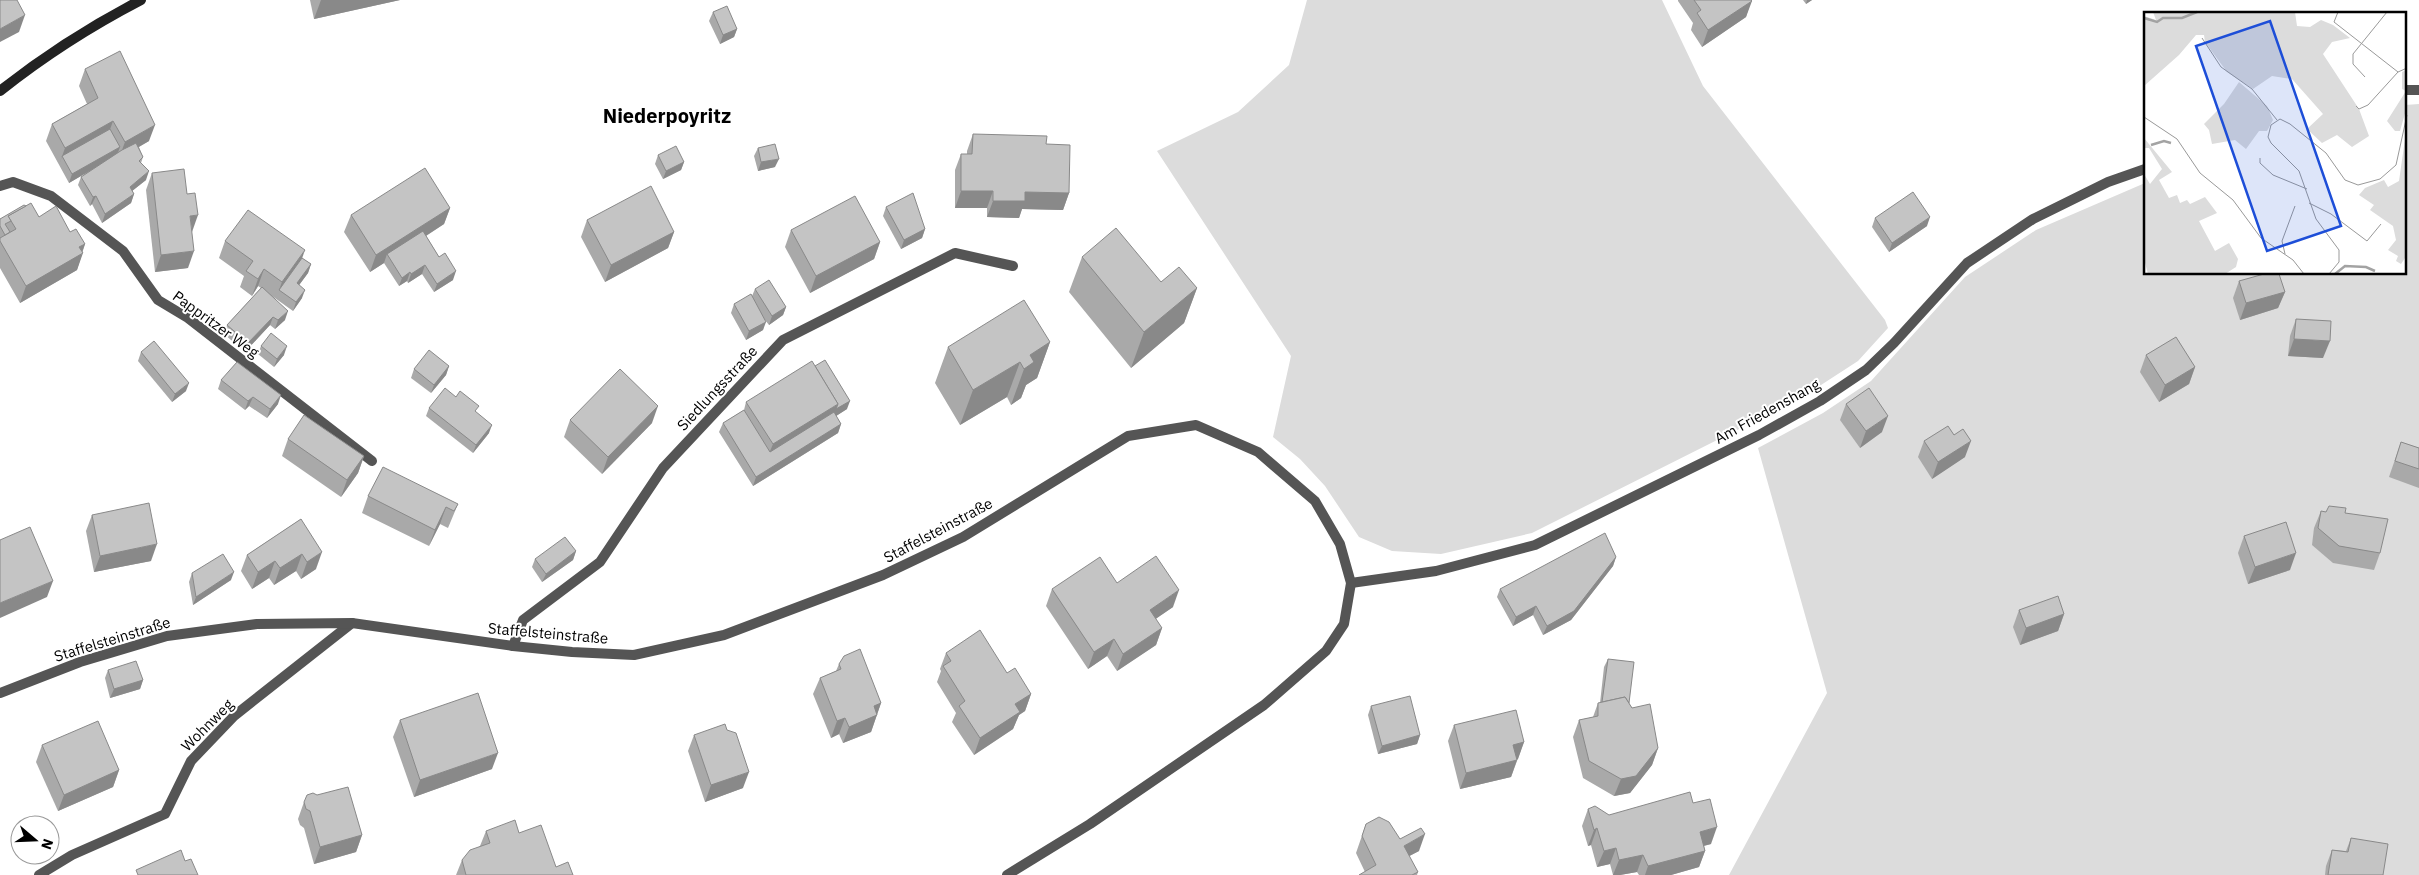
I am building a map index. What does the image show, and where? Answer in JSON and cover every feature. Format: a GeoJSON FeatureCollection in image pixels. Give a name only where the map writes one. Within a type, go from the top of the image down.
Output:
{"type":"FeatureCollection","features":[{"type":"Feature","properties":{"kind":"main road"},"geometry":{"type":"LineString","coordinates":[[0,92],[31,66],[140,0]]}},
{"type":"Feature","properties":{"kind":"street"},"geometry":{"type":"LineString","coordinates":[[2406,90],[2419,90]]}},
{"type":"Feature","properties":{"kind":"street","name":"Am Friedenshang"},"geometry":{"type":"LineString","coordinates":[[1350,583],[1436,571],[1535,545],[1759,435],[1820,401],[1866,370],[1894,343],[1967,263],[2032,219],[2108,182],[2144,168]]}},
{"type":"Feature","properties":{"kind":"street","name":"Pappritzer Weg"},"geometry":{"type":"LineString","coordinates":[[0,186],[13,182],[51,196],[123,251],[158,300],[188,318],[372,461]]}},
{"type":"Feature","properties":{"kind":"street","name":"Siedlungsstraße"},"geometry":{"type":"LineString","coordinates":[[513,646],[523,620],[600,562],[663,468],[783,340],[954,252],[1013,266]]}},
{"type":"Feature","properties":{"kind":"street","name":"Staffelsteinstraße"},"geometry":{"type":"LineString","coordinates":[[0,693],[80,662],[167,636],[257,624],[352,624],[513,646],[572,652],[634,655],[724,635],[883,575],[954,541],[1128,436],[1196,425],[1258,452],[1315,501],[1340,544],[1350,583],[1344,624],[1326,651],[1264,704],[1090,824],[1007,875]]}},
{"type":"Feature","properties":{"kind":"street","name":"Wohnweg"},"geometry":{"type":"LineString","coordinates":[[39,875],[72,854],[165,814],[191,760],[234,716],[352,624]]}},
{"type":"Feature","properties":{"kind":"shaded area"},"geometry":{"type":"Polygon","coordinates":[[[1307,0],[1662,0],[1703,86],[1885,320],[1888,328],[1858,361],[1821,385],[1753,422],[1532,533],[1441,554],[1392,551],[1359,537],[1325,486],[1300,459],[1273,437],[1291,356],[1157,151],[1238,112],[1289,65],[1307,0]]]}},
{"type":"Feature","properties":{"kind":"shaded area"},"geometry":{"type":"Polygon","coordinates":[[[2419,104],[2419,875],[1729,875],[1827,693],[1758,448],[1823,413],[1871,381],[1965,277],[2036,230],[2144,183],[2144,275],[2406,275],[2406,105],[2419,104]]]}},
{"type":"Feature","properties":{"kind":"building"},"geometry":{"type":"Polygon","coordinates":[[[0,0],[17,0],[25,15],[0,29],[0,0]]]}},
{"type":"Feature","properties":{"kind":"building"},"geometry":{"type":"Polygon","coordinates":[[[1694,0],[1752,1],[1708,30],[1697,13],[1701,10],[1694,0]]]}},
{"type":"Feature","properties":{"kind":"building"},"geometry":{"type":"Polygon","coordinates":[[[727,6],[737,29],[723,35],[713,12],[727,6]]]}},
{"type":"Feature","properties":{"kind":"building"},"geometry":{"type":"Polygon","coordinates":[[[120,51],[155,125],[125,142],[113,121],[65,148],[52,124],[98,98],[85,69],[120,51]]]}},
{"type":"Feature","properties":{"kind":"building"},"geometry":{"type":"Polygon","coordinates":[[[110,129],[120,147],[72,174],[62,156],[110,129]]]}},
{"type":"Feature","properties":{"kind":"building"},"geometry":{"type":"Polygon","coordinates":[[[973,134],[1047,136],[1046,144],[1070,145],[1069,193],[1025,192],[1025,201],[993,201],[993,191],[961,191],[961,154],[972,154],[973,134]]]}},
{"type":"Feature","properties":{"kind":"building"},"geometry":{"type":"Polygon","coordinates":[[[136,143],[143,157],[139,161],[149,171],[130,187],[134,194],[105,214],[96,196],[93,197],[81,177],[136,143]]]}},
{"type":"Feature","properties":{"kind":"building"},"geometry":{"type":"Polygon","coordinates":[[[775,144],[779,159],[761,162],[758,148],[775,144]]]}},
{"type":"Feature","properties":{"kind":"building"},"geometry":{"type":"Polygon","coordinates":[[[676,146],[684,162],[666,171],[658,155],[676,146]]]}},
{"type":"Feature","properties":{"kind":"building"},"geometry":{"type":"Polygon","coordinates":[[[425,168],[450,208],[376,255],[351,215],[425,168]]]}},
{"type":"Feature","properties":{"kind":"building"},"geometry":{"type":"Polygon","coordinates":[[[184,169],[187,194],[195,193],[198,215],[190,216],[194,251],[161,255],[152,173],[184,169]]]}},
{"type":"Feature","properties":{"kind":"building"},"geometry":{"type":"Polygon","coordinates":[[[651,186],[674,232],[611,265],[587,220],[651,186]]]}},
{"type":"Feature","properties":{"kind":"building"},"geometry":{"type":"Polygon","coordinates":[[[1913,192],[1930,217],[1892,243],[1875,218],[1913,192]]]}},
{"type":"Feature","properties":{"kind":"building"},"geometry":{"type":"Polygon","coordinates":[[[913,193],[925,229],[904,240],[886,207],[913,193]]]}},
{"type":"Feature","properties":{"kind":"building"},"geometry":{"type":"Polygon","coordinates":[[[855,196],[880,242],[816,276],[791,230],[855,196]]]}},
{"type":"Feature","properties":{"kind":"building"},"geometry":{"type":"Polygon","coordinates":[[[31,203],[39,217],[56,206],[70,232],[76,229],[85,244],[79,247],[83,253],[26,286],[0,238],[16,229],[8,216],[31,203]]]}},
{"type":"Feature","properties":{"kind":"building"},"geometry":{"type":"Polygon","coordinates":[[[24,205],[26,206],[8,216],[11,221],[5,224],[10,232],[5,235],[0,226],[0,219],[24,205]]]}},
{"type":"Feature","properties":{"kind":"building"},"geometry":{"type":"Polygon","coordinates":[[[248,210],[305,250],[282,282],[264,269],[258,279],[246,271],[253,261],[225,241],[248,210]]]}},
{"type":"Feature","properties":{"kind":"building"},"geometry":{"type":"Polygon","coordinates":[[[1116,228],[1161,282],[1179,267],[1197,288],[1144,332],[1082,257],[1116,228]]]}},
{"type":"Feature","properties":{"kind":"building"},"geometry":{"type":"Polygon","coordinates":[[[423,231],[439,257],[445,253],[456,271],[437,284],[425,265],[402,278],[387,254],[423,231]]]}},
{"type":"Feature","properties":{"kind":"building"},"geometry":{"type":"Polygon","coordinates":[[[302,258],[311,264],[297,283],[305,290],[296,302],[279,290],[302,258]]]}},
{"type":"Feature","properties":{"kind":"building"},"geometry":{"type":"Polygon","coordinates":[[[2260,275],[2279,275],[2285,292],[2246,303],[2239,281],[2260,275]]]}},
{"type":"Feature","properties":{"kind":"building"},"geometry":{"type":"Polygon","coordinates":[[[769,280],[786,307],[772,316],[755,289],[769,280]]]}},
{"type":"Feature","properties":{"kind":"building"},"geometry":{"type":"Polygon","coordinates":[[[262,287],[288,311],[278,320],[273,317],[248,343],[227,325],[262,287]]]}},
{"type":"Feature","properties":{"kind":"building"},"geometry":{"type":"Polygon","coordinates":[[[751,294],[766,322],[749,331],[734,304],[751,294]]]}},
{"type":"Feature","properties":{"kind":"building"},"geometry":{"type":"Polygon","coordinates":[[[1024,300],[1050,342],[1030,355],[1034,362],[1024,369],[1020,362],[973,390],[948,347],[1024,300]]]}},
{"type":"Feature","properties":{"kind":"building"},"geometry":{"type":"Polygon","coordinates":[[[2296,319],[2331,321],[2330,341],[2294,339],[2296,319]]]}},
{"type":"Feature","properties":{"kind":"building"},"geometry":{"type":"Polygon","coordinates":[[[271,333],[287,346],[277,359],[261,346],[271,333]]]}},
{"type":"Feature","properties":{"kind":"building"},"geometry":{"type":"Polygon","coordinates":[[[2176,337],[2195,367],[2165,385],[2146,355],[2176,337]]]}},
{"type":"Feature","properties":{"kind":"building"},"geometry":{"type":"Polygon","coordinates":[[[154,341],[189,383],[175,394],[141,352],[154,341]]]}},
{"type":"Feature","properties":{"kind":"building"},"geometry":{"type":"Polygon","coordinates":[[[429,350],[449,366],[434,385],[414,369],[429,350]]]}},
{"type":"Feature","properties":{"kind":"building"},"geometry":{"type":"Polygon","coordinates":[[[825,360],[850,401],[836,409],[838,404],[815,366],[825,360]]]}},
{"type":"Feature","properties":{"kind":"building"},"geometry":{"type":"Polygon","coordinates":[[[812,361],[838,404],[773,444],[746,402],[812,361]]]}},
{"type":"Feature","properties":{"kind":"building"},"geometry":{"type":"Polygon","coordinates":[[[237,362],[281,395],[270,409],[253,397],[248,401],[221,380],[237,362]]]}},
{"type":"Feature","properties":{"kind":"building"},"geometry":{"type":"Polygon","coordinates":[[[620,369],[658,406],[608,457],[570,420],[620,369]]]}},
{"type":"Feature","properties":{"kind":"building"},"geometry":{"type":"Polygon","coordinates":[[[445,388],[456,397],[460,391],[479,406],[475,411],[492,425],[476,445],[429,408],[445,388]]]}},
{"type":"Feature","properties":{"kind":"building"},"geometry":{"type":"Polygon","coordinates":[[[1869,388],[1888,416],[1866,431],[1846,404],[1869,388]]]}},
{"type":"Feature","properties":{"kind":"building"},"geometry":{"type":"Polygon","coordinates":[[[744,410],[770,452],[834,412],[841,424],[756,477],[723,423],[744,410]]]}},
{"type":"Feature","properties":{"kind":"building"},"geometry":{"type":"Polygon","coordinates":[[[304,415],[364,456],[347,480],[288,439],[304,415]]]}},
{"type":"Feature","properties":{"kind":"building"},"geometry":{"type":"Polygon","coordinates":[[[1948,426],[1954,435],[1963,429],[1971,441],[1938,462],[1924,441],[1948,426]]]}},
{"type":"Feature","properties":{"kind":"building"},"geometry":{"type":"Polygon","coordinates":[[[2401,442],[2419,448],[2419,469],[2395,461],[2401,442]]]}},
{"type":"Feature","properties":{"kind":"building"},"geometry":{"type":"Polygon","coordinates":[[[383,467],[458,504],[454,511],[446,507],[435,530],[368,496],[383,467]]]}},
{"type":"Feature","properties":{"kind":"building"},"geometry":{"type":"Polygon","coordinates":[[[149,503],[157,544],[100,556],[92,515],[149,503]]]}},
{"type":"Feature","properties":{"kind":"building"},"geometry":{"type":"Polygon","coordinates":[[[2329,506],[2346,508],[2345,513],[2388,519],[2380,553],[2339,546],[2318,528],[2321,511],[2326,512],[2329,506]]]}},
{"type":"Feature","properties":{"kind":"building"},"geometry":{"type":"Polygon","coordinates":[[[301,519],[322,552],[307,562],[302,554],[280,568],[275,561],[258,572],[247,555],[301,519]]]}},
{"type":"Feature","properties":{"kind":"building"},"geometry":{"type":"Polygon","coordinates":[[[2286,522],[2296,553],[2255,567],[2244,536],[2286,522]]]}},
{"type":"Feature","properties":{"kind":"building"},"geometry":{"type":"Polygon","coordinates":[[[30,527],[53,581],[0,603],[0,540],[30,527]]]}},
{"type":"Feature","properties":{"kind":"building"},"geometry":{"type":"Polygon","coordinates":[[[1605,533],[1616,557],[1574,611],[1547,626],[1536,606],[1516,617],[1500,589],[1605,533]]]}},
{"type":"Feature","properties":{"kind":"building"},"geometry":{"type":"Polygon","coordinates":[[[565,537],[576,551],[546,574],[535,559],[565,537]]]}},
{"type":"Feature","properties":{"kind":"building"},"geometry":{"type":"Polygon","coordinates":[[[223,554],[234,572],[196,597],[192,573],[223,554]]]}},
{"type":"Feature","properties":{"kind":"building"},"geometry":{"type":"Polygon","coordinates":[[[1156,556],[1179,590],[1150,610],[1162,628],[1123,654],[1114,639],[1094,652],[1052,589],[1100,557],[1117,583],[1156,556]]]}},
{"type":"Feature","properties":{"kind":"building"},"geometry":{"type":"Polygon","coordinates":[[[2058,596],[2064,614],[2026,628],[2019,610],[2058,596]]]}},
{"type":"Feature","properties":{"kind":"building"},"geometry":{"type":"Polygon","coordinates":[[[980,630],[1007,673],[1015,668],[1031,694],[1015,704],[1020,712],[980,738],[959,706],[965,701],[943,666],[951,661],[946,653],[980,630]]]}},
{"type":"Feature","properties":{"kind":"building"},"geometry":{"type":"Polygon","coordinates":[[[860,649],[881,703],[874,706],[877,715],[849,727],[845,718],[837,721],[820,678],[841,669],[839,664],[844,656],[860,649]]]}},
{"type":"Feature","properties":{"kind":"building"},"geometry":{"type":"Polygon","coordinates":[[[1608,659],[1634,662],[1629,703],[1625,697],[1602,702],[1608,659]]]}},
{"type":"Feature","properties":{"kind":"building"},"geometry":{"type":"Polygon","coordinates":[[[136,661],[143,680],[114,689],[108,670],[136,661]]]}},
{"type":"Feature","properties":{"kind":"building"},"geometry":{"type":"Polygon","coordinates":[[[478,693],[498,753],[420,780],[400,720],[478,693]]]}},
{"type":"Feature","properties":{"kind":"building"},"geometry":{"type":"Polygon","coordinates":[[[1410,696],[1420,735],[1382,746],[1371,706],[1410,696]]]}},
{"type":"Feature","properties":{"kind":"building"},"geometry":{"type":"Polygon","coordinates":[[[1625,697],[1632,708],[1650,704],[1658,748],[1636,776],[1621,779],[1589,761],[1579,720],[1598,716],[1598,703],[1625,697]]]}},
{"type":"Feature","properties":{"kind":"building"},"geometry":{"type":"Polygon","coordinates":[[[1516,710],[1524,742],[1513,745],[1517,760],[1466,773],[1454,725],[1516,710]]]}},
{"type":"Feature","properties":{"kind":"building"},"geometry":{"type":"Polygon","coordinates":[[[98,721],[119,770],[64,795],[42,745],[98,721]]]}},
{"type":"Feature","properties":{"kind":"building"},"geometry":{"type":"Polygon","coordinates":[[[725,724],[727,730],[736,733],[749,772],[711,785],[694,735],[725,724]]]}},
{"type":"Feature","properties":{"kind":"building"},"geometry":{"type":"Polygon","coordinates":[[[348,787],[362,835],[320,847],[310,811],[306,809],[304,802],[307,795],[313,793],[317,795],[348,787]]]}},
{"type":"Feature","properties":{"kind":"building"},"geometry":{"type":"Polygon","coordinates":[[[1690,792],[1693,803],[1710,799],[1717,827],[1700,832],[1705,851],[1648,866],[1643,855],[1619,860],[1616,848],[1604,851],[1597,828],[1594,830],[1588,809],[1595,806],[1609,815],[1690,792]]]}},
{"type":"Feature","properties":{"kind":"building"},"geometry":{"type":"Polygon","coordinates":[[[1379,817],[1389,822],[1400,839],[1421,828],[1425,834],[1404,846],[1418,872],[1412,875],[1359,875],[1376,865],[1362,836],[1366,824],[1379,817]]]}},
{"type":"Feature","properties":{"kind":"building"},"geometry":{"type":"Polygon","coordinates":[[[515,820],[519,833],[541,825],[556,867],[568,862],[573,875],[466,875],[462,860],[470,850],[490,843],[486,831],[515,820]]]}},
{"type":"Feature","properties":{"kind":"building"},"geometry":{"type":"Polygon","coordinates":[[[2351,838],[2388,844],[2383,875],[2328,875],[2332,850],[2348,852],[2351,838]]]}},
{"type":"Feature","properties":{"kind":"building"},"geometry":{"type":"Polygon","coordinates":[[[181,850],[185,861],[191,859],[198,875],[138,875],[136,870],[181,850]]]}},
{"type":"Feature","properties":{"kind":"district","name":"Niederpoyritz"},"geometry":{"type":"Point","coordinates":[667,115]}}]}
